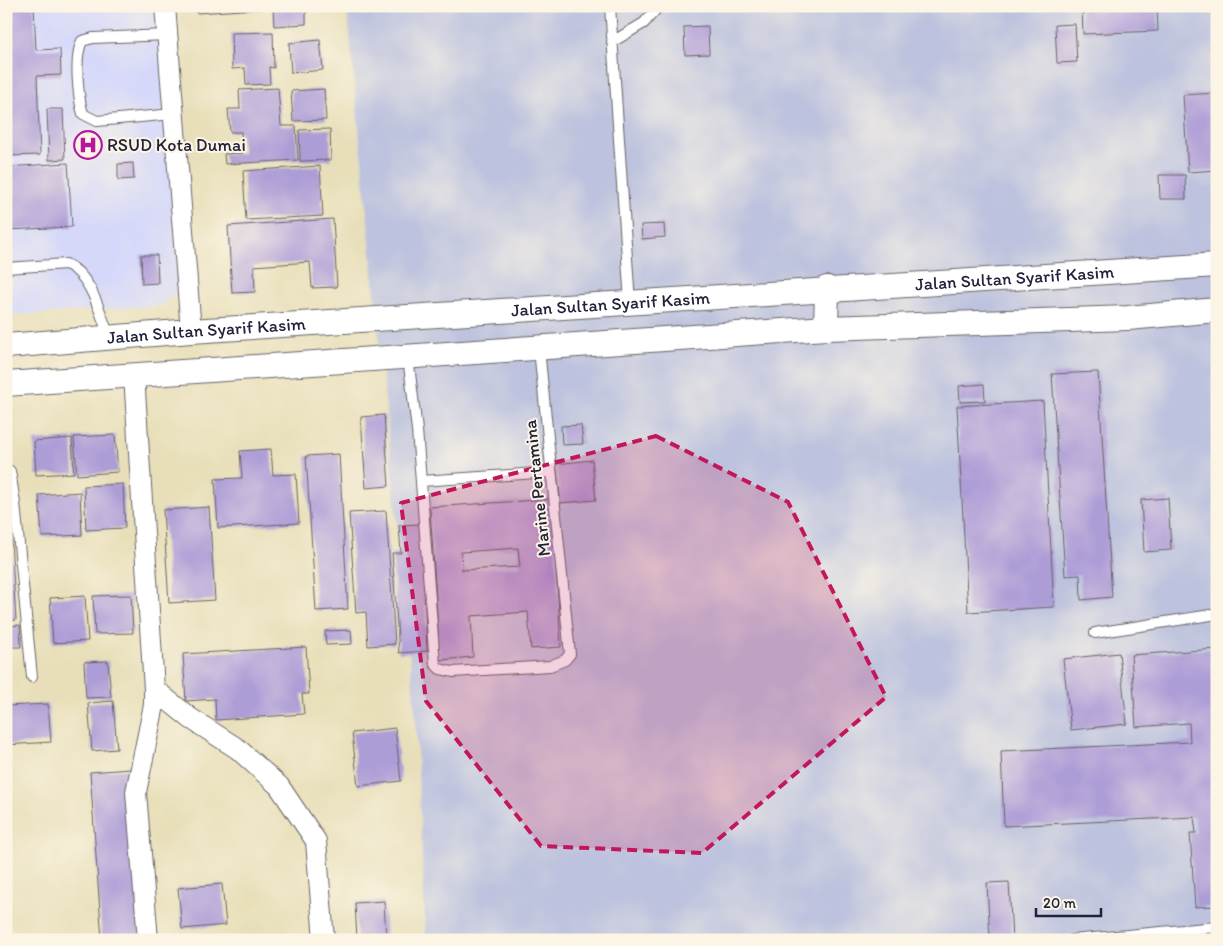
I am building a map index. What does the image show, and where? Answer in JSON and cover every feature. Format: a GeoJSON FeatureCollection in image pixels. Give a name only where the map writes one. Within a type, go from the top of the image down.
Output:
{"type":"FeatureCollection","features":[{"type":"Feature","properties":{"kind":"street"},"geometry":{"type":"LineString","coordinates":[[165,6],[191,331]]}},
{"type":"Feature","properties":{"kind":"street","name":"Jalan Sultan Syarif Kasim"},"geometry":{"type":"LineString","coordinates":[[6,346],[191,331],[827,288],[1217,265]]}},
{"type":"Feature","properties":{"kind":"street"},"geometry":{"type":"LineString","coordinates":[[826,328],[827,288]]}},
{"type":"Feature","properties":{"kind":"street"},"geometry":{"type":"LineString","coordinates":[[6,384],[826,328],[1128,318],[1217,310]]}},
{"type":"Feature","properties":{"kind":"street"},"geometry":{"type":"LineString","coordinates":[[134,376],[154,689],[154,705],[136,801],[148,940]]}},
{"type":"Feature","properties":{"kind":"street"},"geometry":{"type":"LineString","coordinates":[[154,689],[190,718],[238,749],[279,786],[316,841],[324,940]]}},
{"type":"Feature","properties":{"kind":"lane"},"geometry":{"type":"LineString","coordinates":[[610,6],[630,302]]}},
{"type":"Feature","properties":{"kind":"lane"},"geometry":{"type":"LineString","coordinates":[[612,42],[644,23],[658,6]]}},
{"type":"Feature","properties":{"kind":"lane"},"geometry":{"type":"LineString","coordinates":[[167,35],[93,38],[82,41],[78,50],[80,103],[83,114],[97,121],[173,114]]}},
{"type":"Feature","properties":{"kind":"lane"},"geometry":{"type":"LineString","coordinates":[[6,268],[66,264],[75,268],[85,280],[110,339]]}},
{"type":"Feature","properties":{"kind":"lane","name":"Marine Pertamina"},"geometry":{"type":"LineString","coordinates":[[422,481],[435,664],[440,669],[453,672],[550,666],[565,660],[570,654],[539,349]]}},
{"type":"Feature","properties":{"kind":"lane"},"geometry":{"type":"LineString","coordinates":[[408,357],[422,481],[551,472]]}},
{"type":"Feature","properties":{"kind":"lane"},"geometry":{"type":"LineString","coordinates":[[7,470],[15,503],[32,677]]}},
{"type":"Feature","properties":{"kind":"lane"},"geometry":{"type":"LineString","coordinates":[[1095,633],[1217,614]]}},
{"type":"Feature","properties":{"kind":"lane"},"geometry":{"type":"LineString","coordinates":[[1072,940],[1217,927]]}},
{"type":"Feature","properties":{"kind":"highlighted area"},"geometry":{"type":"Polygon","coordinates":[[[656,436],[788,502],[886,697],[702,853],[541,846],[426,701],[401,503],[656,436]]]}},
{"type":"Feature","properties":{"kind":"shaded area","name":"RSUD Kota Dumai"},"geometry":{"type":"Polygon","coordinates":[[[6,6],[157,6],[182,284],[163,305],[6,316],[6,6]]]}},
{"type":"Feature","properties":{"kind":"shaded area"},"geometry":{"type":"Polygon","coordinates":[[[347,6],[1217,6],[1217,940],[426,940],[415,710],[347,6]]]}},
{"type":"Feature","properties":{"kind":"building"},"geometry":{"type":"Polygon","coordinates":[[[6,6],[34,6],[36,50],[60,49],[61,75],[37,76],[40,155],[6,156],[6,6]]]}},
{"type":"Feature","properties":{"kind":"building"},"geometry":{"type":"Polygon","coordinates":[[[196,6],[306,7],[306,24],[274,26],[273,8],[197,13],[196,6]]]}},
{"type":"Feature","properties":{"kind":"building"},"geometry":{"type":"Polygon","coordinates":[[[1082,6],[1157,6],[1158,31],[1083,34],[1082,6]]]}},
{"type":"Feature","properties":{"kind":"building"},"geometry":{"type":"Polygon","coordinates":[[[1075,24],[1077,62],[1057,63],[1055,25],[1075,24]]]}},
{"type":"Feature","properties":{"kind":"building"},"geometry":{"type":"Polygon","coordinates":[[[708,26],[709,54],[685,55],[684,27],[708,26]]]}},
{"type":"Feature","properties":{"kind":"building"},"geometry":{"type":"Polygon","coordinates":[[[273,32],[274,68],[269,67],[270,84],[246,85],[245,68],[232,69],[231,33],[273,32]]]}},
{"type":"Feature","properties":{"kind":"building"},"geometry":{"type":"Polygon","coordinates":[[[320,40],[323,70],[291,73],[289,43],[320,40]]]}},
{"type":"Feature","properties":{"kind":"building"},"geometry":{"type":"Polygon","coordinates":[[[278,88],[281,126],[296,126],[298,160],[225,164],[224,154],[243,153],[241,132],[230,132],[228,109],[240,109],[239,90],[278,88]]]}},
{"type":"Feature","properties":{"kind":"building"},"geometry":{"type":"Polygon","coordinates":[[[324,89],[326,120],[293,121],[291,91],[324,89]]]}},
{"type":"Feature","properties":{"kind":"building"},"geometry":{"type":"Polygon","coordinates":[[[1217,93],[1217,170],[1188,172],[1183,95],[1217,93]]]}},
{"type":"Feature","properties":{"kind":"building"},"geometry":{"type":"Polygon","coordinates":[[[47,109],[63,109],[65,159],[49,160],[47,109]]]}},
{"type":"Feature","properties":{"kind":"building"},"geometry":{"type":"Polygon","coordinates":[[[330,129],[331,160],[300,161],[299,130],[330,129]]]}},
{"type":"Feature","properties":{"kind":"building","name":"RSUD Kota Dumai"},"geometry":{"type":"Polygon","coordinates":[[[68,163],[72,227],[6,230],[6,167],[68,163]]]}},
{"type":"Feature","properties":{"kind":"building"},"geometry":{"type":"Polygon","coordinates":[[[133,163],[134,179],[118,180],[118,164],[133,163]]]}},
{"type":"Feature","properties":{"kind":"building"},"geometry":{"type":"Polygon","coordinates":[[[320,166],[323,216],[246,220],[243,171],[320,166]]]}},
{"type":"Feature","properties":{"kind":"building"},"geometry":{"type":"Polygon","coordinates":[[[1159,175],[1185,175],[1186,199],[1160,199],[1159,175]]]}},
{"type":"Feature","properties":{"kind":"building"},"geometry":{"type":"Polygon","coordinates":[[[333,219],[337,287],[312,288],[310,262],[254,266],[255,292],[232,293],[228,226],[333,219]]]}},
{"type":"Feature","properties":{"kind":"building"},"geometry":{"type":"Polygon","coordinates":[[[664,224],[665,237],[642,239],[641,225],[664,224]]]}},
{"type":"Feature","properties":{"kind":"building"},"geometry":{"type":"Polygon","coordinates":[[[141,255],[157,255],[158,283],[142,284],[141,255]]]}},
{"type":"Feature","properties":{"kind":"building"},"geometry":{"type":"Polygon","coordinates":[[[1098,372],[1112,597],[1081,600],[1080,575],[1065,576],[1052,374],[1098,372]]]}},
{"type":"Feature","properties":{"kind":"building"},"geometry":{"type":"Polygon","coordinates":[[[984,384],[985,401],[960,402],[959,386],[984,384]]]}},
{"type":"Feature","properties":{"kind":"building"},"geometry":{"type":"Polygon","coordinates":[[[1043,401],[1054,607],[968,612],[957,406],[1043,401]]]}},
{"type":"Feature","properties":{"kind":"building"},"geometry":{"type":"Polygon","coordinates":[[[384,415],[389,486],[366,488],[361,417],[384,415]]]}},
{"type":"Feature","properties":{"kind":"building"},"geometry":{"type":"Polygon","coordinates":[[[581,425],[583,444],[562,445],[561,426],[581,425]]]}},
{"type":"Feature","properties":{"kind":"building"},"geometry":{"type":"Polygon","coordinates":[[[115,435],[118,472],[77,475],[74,437],[115,435]]]}},
{"type":"Feature","properties":{"kind":"building"},"geometry":{"type":"Polygon","coordinates":[[[72,438],[74,473],[36,475],[34,441],[72,438]]]}},
{"type":"Feature","properties":{"kind":"building"},"geometry":{"type":"Polygon","coordinates":[[[271,449],[273,475],[296,474],[299,523],[218,528],[215,479],[242,478],[240,451],[271,449]]]}},
{"type":"Feature","properties":{"kind":"building"},"geometry":{"type":"Polygon","coordinates":[[[339,454],[348,609],[316,611],[306,456],[339,454]]]}},
{"type":"Feature","properties":{"kind":"building"},"geometry":{"type":"Polygon","coordinates":[[[592,460],[596,500],[561,503],[556,464],[592,460]]]}},
{"type":"Feature","properties":{"kind":"building"},"geometry":{"type":"Polygon","coordinates":[[[123,484],[125,528],[86,530],[84,486],[123,484]]]}},
{"type":"Feature","properties":{"kind":"building"},"geometry":{"type":"Polygon","coordinates":[[[80,492],[82,535],[42,537],[39,495],[80,492]]]}},
{"type":"Feature","properties":{"kind":"building"},"geometry":{"type":"Polygon","coordinates":[[[1168,498],[1171,550],[1144,552],[1141,500],[1168,498]]]}},
{"type":"Feature","properties":{"kind":"building"},"geometry":{"type":"Polygon","coordinates":[[[552,499],[561,647],[531,649],[528,612],[471,616],[473,657],[440,660],[430,507],[552,499]],[[518,548],[461,552],[462,570],[520,567],[518,548]]]}},
{"type":"Feature","properties":{"kind":"building"},"geometry":{"type":"Polygon","coordinates":[[[9,507],[16,620],[6,621],[6,508],[9,507]]]}},
{"type":"Feature","properties":{"kind":"building"},"geometry":{"type":"Polygon","coordinates":[[[209,507],[215,600],[169,603],[163,510],[209,507]]]}},
{"type":"Feature","properties":{"kind":"building"},"geometry":{"type":"Polygon","coordinates":[[[386,511],[395,644],[368,646],[366,612],[356,613],[349,513],[386,511]]]}},
{"type":"Feature","properties":{"kind":"building"},"geometry":{"type":"Polygon","coordinates":[[[421,524],[427,651],[399,653],[392,553],[401,553],[399,525],[421,524]]]}},
{"type":"Feature","properties":{"kind":"building"},"geometry":{"type":"Polygon","coordinates":[[[131,595],[133,633],[95,634],[93,596],[131,595]]]}},
{"type":"Feature","properties":{"kind":"building"},"geometry":{"type":"Polygon","coordinates":[[[85,596],[88,641],[53,643],[50,598],[85,596]]]}},
{"type":"Feature","properties":{"kind":"building"},"geometry":{"type":"Polygon","coordinates":[[[20,625],[21,647],[6,647],[6,626],[20,625]]]}},
{"type":"Feature","properties":{"kind":"building"},"geometry":{"type":"Polygon","coordinates":[[[351,630],[352,644],[326,645],[325,631],[351,630]]]}},
{"type":"Feature","properties":{"kind":"building"},"geometry":{"type":"Polygon","coordinates":[[[306,647],[309,694],[302,694],[304,714],[216,720],[215,699],[186,701],[183,654],[306,647]]]}},
{"type":"Feature","properties":{"kind":"building"},"geometry":{"type":"Polygon","coordinates":[[[1217,649],[1217,906],[1195,907],[1190,833],[1196,833],[1194,817],[1004,826],[1001,751],[1190,742],[1189,723],[1136,727],[1131,655],[1217,649]]]}},
{"type":"Feature","properties":{"kind":"building"},"geometry":{"type":"Polygon","coordinates":[[[1119,653],[1127,724],[1071,730],[1063,659],[1119,653]]]}},
{"type":"Feature","properties":{"kind":"building"},"geometry":{"type":"Polygon","coordinates":[[[108,661],[111,697],[86,698],[84,662],[108,661]]]}},
{"type":"Feature","properties":{"kind":"building"},"geometry":{"type":"Polygon","coordinates":[[[113,701],[117,749],[92,751],[88,703],[113,701]]]}},
{"type":"Feature","properties":{"kind":"building"},"geometry":{"type":"Polygon","coordinates":[[[48,704],[51,742],[6,745],[6,706],[48,704]]]}},
{"type":"Feature","properties":{"kind":"building"},"geometry":{"type":"Polygon","coordinates":[[[395,728],[401,781],[358,786],[352,733],[395,728]]]}},
{"type":"Feature","properties":{"kind":"building"},"geometry":{"type":"Polygon","coordinates":[[[130,769],[142,940],[102,940],[90,772],[130,769]]]}},
{"type":"Feature","properties":{"kind":"building"},"geometry":{"type":"Polygon","coordinates":[[[1009,882],[1012,940],[990,940],[987,883],[1009,882]]]}},
{"type":"Feature","properties":{"kind":"building"},"geometry":{"type":"Polygon","coordinates":[[[222,884],[226,925],[182,929],[178,888],[222,884]]]}},
{"type":"Feature","properties":{"kind":"building"},"geometry":{"type":"Polygon","coordinates":[[[384,901],[386,940],[357,940],[355,903],[384,901]]]}},
{"type":"Feature","properties":{"kind":"place","name":"RSUD Kota Dumai"},"geometry":{"type":"Point","coordinates":[88,145]}}]}
